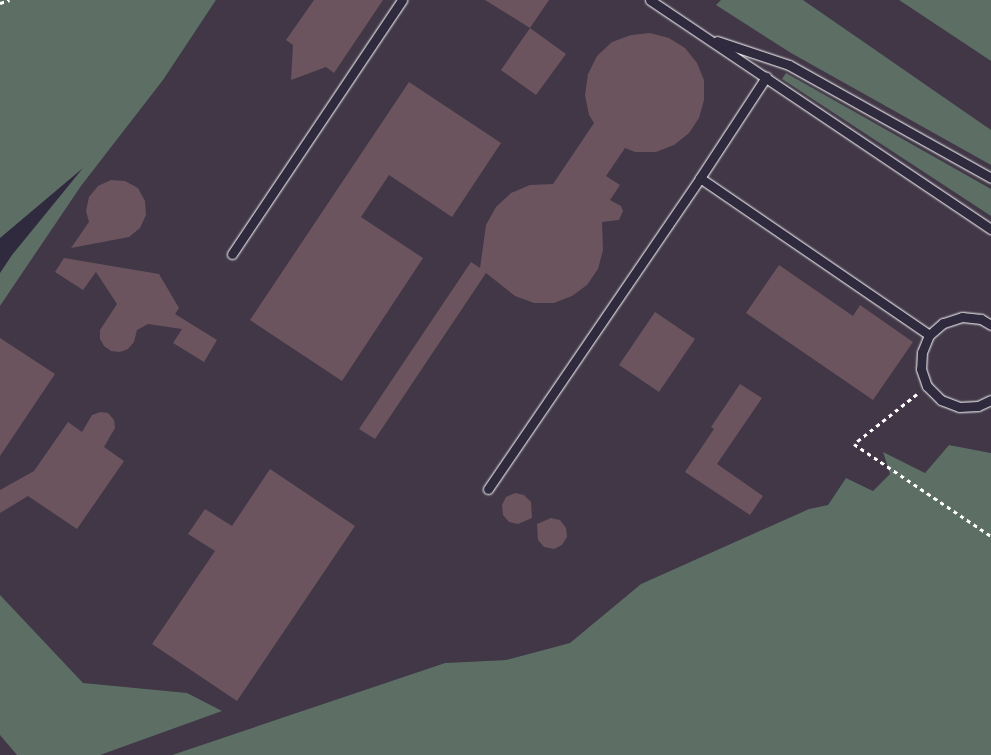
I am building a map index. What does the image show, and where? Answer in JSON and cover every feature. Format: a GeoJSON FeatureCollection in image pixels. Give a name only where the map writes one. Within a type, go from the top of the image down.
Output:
{"type":"FeatureCollection","features":[{"type":"Feature","properties":{"kind":"lane"},"geometry":{"type":"LineString","coordinates":[[232,254],[402,0]]}},
{"type":"Feature","properties":{"kind":"lane"},"geometry":{"type":"LineString","coordinates":[[650,0],[991,229]]}},
{"type":"Feature","properties":{"kind":"lane"},"geometry":{"type":"LineString","coordinates":[[706,37],[789,65],[991,178]]}},
{"type":"Feature","properties":{"kind":"lane"},"geometry":{"type":"LineString","coordinates":[[488,489],[700,178],[766,77]]}},
{"type":"Feature","properties":{"kind":"lane"},"geometry":{"type":"LineString","coordinates":[[700,178],[929,336]]}},
{"type":"Feature","properties":{"kind":"lane"},"geometry":{"type":"LineString","coordinates":[[991,325],[981,319],[962,317],[943,323],[929,336],[922,352],[921,369],[927,386],[941,400],[959,407],[978,406],[991,400]]}},
{"type":"Feature","properties":{"kind":"path"},"geometry":{"type":"LineString","coordinates":[[0,3],[10,0]]}},
{"type":"Feature","properties":{"kind":"path"},"geometry":{"type":"LineString","coordinates":[[927,386],[854,444],[991,536]]}},
{"type":"Feature","properties":{"kind":"shaded area"},"geometry":{"type":"Polygon","coordinates":[[[216,0],[899,0],[991,61],[991,453],[949,445],[925,473],[883,453],[890,474],[873,491],[846,478],[828,505],[809,509],[641,584],[571,643],[506,660],[445,663],[172,755],[0,755],[0,306],[81,186],[163,80],[216,0]]]}},
{"type":"Feature","properties":{"kind":"green space"},"geometry":{"type":"Polygon","coordinates":[[[0,0],[216,0],[163,80],[81,186],[0,306],[0,273],[12,255],[83,168],[0,238],[0,0]]]}},
{"type":"Feature","properties":{"kind":"green space"},"geometry":{"type":"Polygon","coordinates":[[[721,0],[803,0],[991,130],[991,165],[791,53],[716,5],[721,0]]]}},
{"type":"Feature","properties":{"kind":"green space"},"geometry":{"type":"Polygon","coordinates":[[[899,0],[991,0],[991,61],[899,0]]]}},
{"type":"Feature","properties":{"kind":"green space"},"geometry":{"type":"Polygon","coordinates":[[[786,73],[991,189],[991,216],[782,79],[786,73]]]}},
{"type":"Feature","properties":{"kind":"green space"},"geometry":{"type":"Polygon","coordinates":[[[949,445],[991,453],[991,755],[172,755],[445,663],[506,660],[570,643],[641,584],[809,509],[828,505],[846,478],[873,491],[890,474],[883,452],[925,473],[949,445]]]}},
{"type":"Feature","properties":{"kind":"green space"},"geometry":{"type":"Polygon","coordinates":[[[0,595],[83,683],[187,693],[222,711],[100,755],[17,755],[0,735],[0,595]]]}},
{"type":"Feature","properties":{"kind":"building"},"geometry":{"type":"Polygon","coordinates":[[[314,0],[383,0],[334,73],[326,67],[291,80],[293,45],[286,40],[314,0]]]}},
{"type":"Feature","properties":{"kind":"building"},"geometry":{"type":"Polygon","coordinates":[[[485,0],[549,0],[530,28],[485,0]]]}},
{"type":"Feature","properties":{"kind":"building"},"geometry":{"type":"Polygon","coordinates":[[[530,28],[566,54],[536,95],[501,70],[530,28]]]}},
{"type":"Feature","properties":{"kind":"building"},"geometry":{"type":"Polygon","coordinates":[[[650,33],[669,38],[685,48],[697,63],[704,80],[704,100],[699,118],[689,133],[674,145],[656,152],[635,152],[625,148],[606,176],[620,185],[610,200],[621,206],[623,211],[619,220],[602,222],[603,250],[598,269],[587,285],[572,296],[554,303],[534,303],[515,296],[486,273],[375,439],[359,429],[471,262],[480,268],[486,225],[496,207],[511,193],[530,185],[553,184],[594,123],[589,115],[585,95],[588,74],[597,56],[612,42],[631,35],[650,33]]]}},
{"type":"Feature","properties":{"kind":"building"},"geometry":{"type":"Polygon","coordinates":[[[409,82],[501,143],[452,217],[389,175],[361,217],[423,258],[342,381],[250,320],[409,82]]]}},
{"type":"Feature","properties":{"kind":"building"},"geometry":{"type":"Polygon","coordinates":[[[111,180],[125,181],[138,188],[145,201],[146,215],[140,228],[129,237],[71,248],[89,222],[86,211],[89,197],[98,186],[111,180]]]}},
{"type":"Feature","properties":{"kind":"building"},"geometry":{"type":"Polygon","coordinates":[[[64,258],[159,274],[179,308],[175,314],[217,340],[204,362],[173,343],[182,329],[148,324],[137,330],[134,342],[128,349],[120,352],[111,351],[104,346],[100,339],[100,330],[117,304],[96,272],[83,290],[55,272],[64,258]]]}},
{"type":"Feature","properties":{"kind":"building"},"geometry":{"type":"Polygon","coordinates":[[[779,265],[853,316],[860,305],[913,342],[873,400],[746,313],[779,265]]]}},
{"type":"Feature","properties":{"kind":"building"},"geometry":{"type":"Polygon","coordinates":[[[655,312],[695,339],[659,392],[619,365],[655,312]]]}},
{"type":"Feature","properties":{"kind":"building"},"geometry":{"type":"Polygon","coordinates":[[[0,338],[55,374],[0,456],[0,338]]]}},
{"type":"Feature","properties":{"kind":"building"},"geometry":{"type":"Polygon","coordinates":[[[740,384],[762,398],[717,464],[763,496],[750,515],[685,472],[714,429],[711,427],[740,384]]]}},
{"type":"Feature","properties":{"kind":"building"},"geometry":{"type":"Polygon","coordinates":[[[100,412],[108,413],[114,420],[115,428],[104,447],[124,461],[77,529],[28,496],[0,513],[0,490],[34,471],[68,422],[82,432],[92,415],[100,412]]]}},
{"type":"Feature","properties":{"kind":"building"},"geometry":{"type":"Polygon","coordinates":[[[270,469],[355,526],[237,701],[152,644],[215,551],[188,534],[205,509],[232,526],[270,469]]]}},
{"type":"Feature","properties":{"kind":"building"},"geometry":{"type":"Polygon","coordinates":[[[515,493],[524,495],[531,502],[532,518],[518,524],[509,522],[503,515],[502,505],[506,497],[515,493]]]}},
{"type":"Feature","properties":{"kind":"building"},"geometry":{"type":"Polygon","coordinates":[[[551,518],[560,520],[566,528],[567,537],[562,545],[554,549],[544,547],[538,540],[537,524],[551,518]]]}}]}
